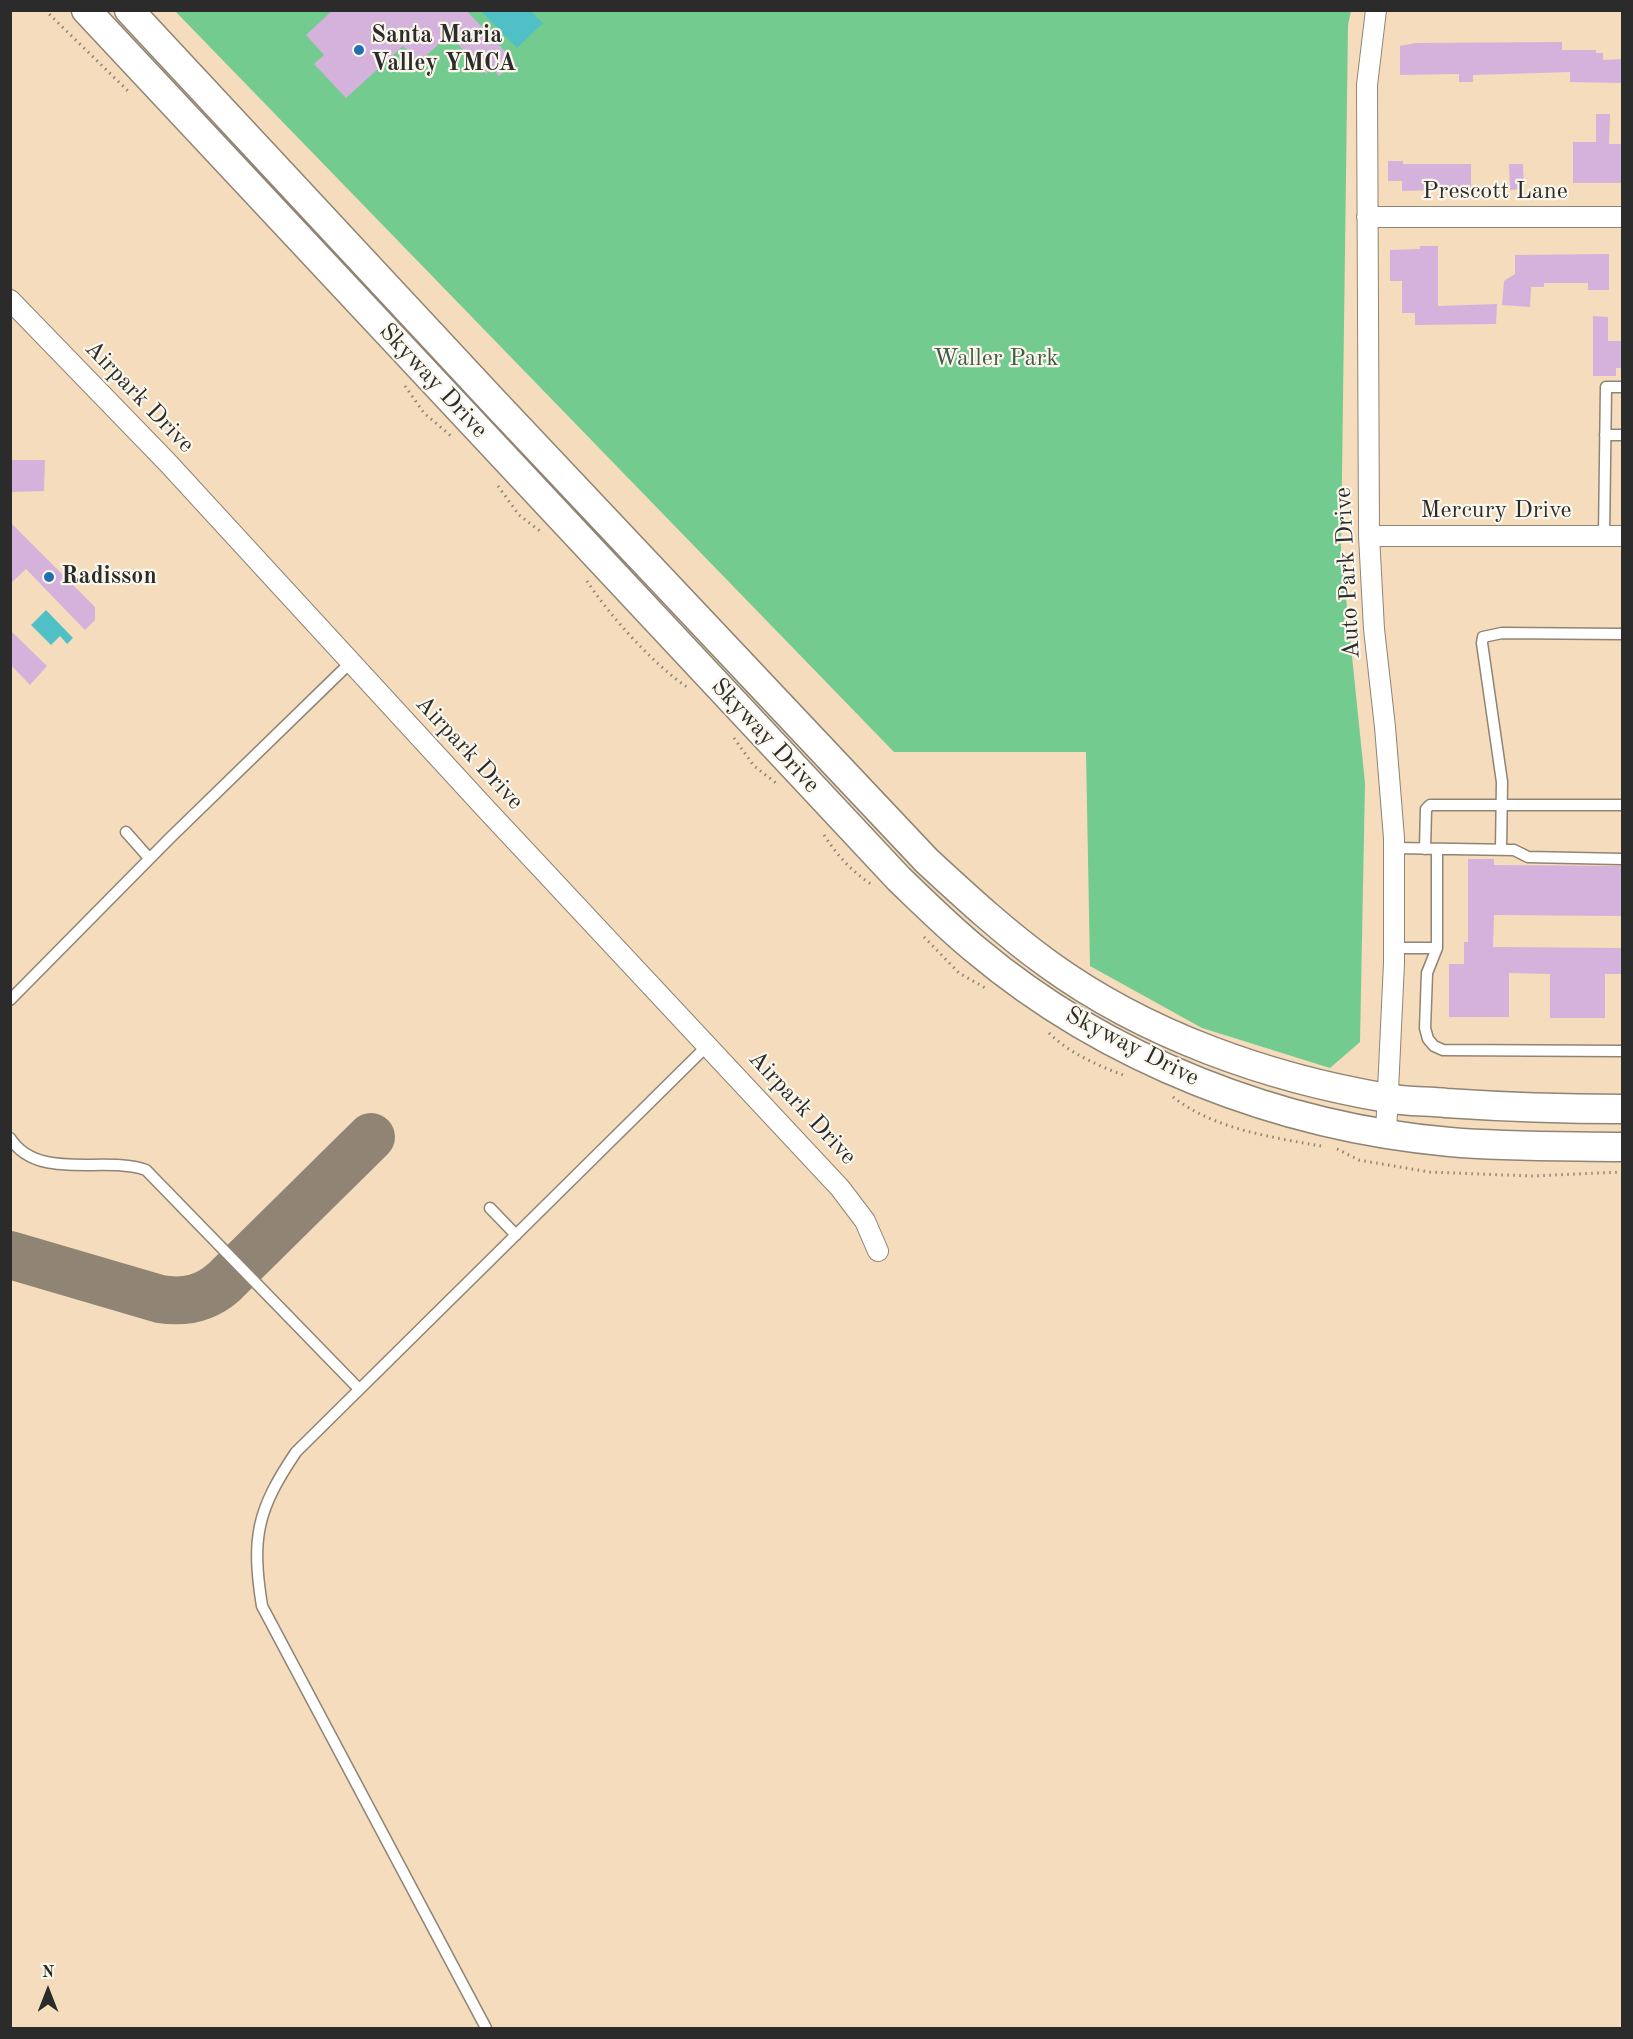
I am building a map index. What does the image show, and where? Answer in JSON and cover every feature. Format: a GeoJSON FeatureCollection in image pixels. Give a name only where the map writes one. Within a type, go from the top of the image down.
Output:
{"type":"FeatureCollection","features":[{"type":"Feature","properties":{"kind":"main road","name":"Skyway Drive"},"geometry":{"type":"LineString","coordinates":[[86,10],[891,871],[976,951],[1083,1025],[1185,1077],[1323,1121],[1449,1142],[1623,1147]]}},
{"type":"Feature","properties":{"kind":"main road","name":"Skyway Drive"},"geometry":{"type":"LineString","coordinates":[[129,10],[503,412],[886,818],[986,915],[1048,964],[1098,996],[1171,1035],[1244,1062],[1310,1081],[1388,1099],[1514,1108],[1623,1109]]}},
{"type":"Feature","properties":{"kind":"street","name":"Auto Park Drive"},"geometry":{"type":"LineString","coordinates":[[1376,10],[1367,86],[1369,536],[1374,629],[1385,727],[1394,848],[1394,948],[1386,1133]]}},
{"type":"Feature","properties":{"kind":"street","name":"Prescott Lane"},"geometry":{"type":"LineString","coordinates":[[1367,217],[1623,217]]}},
{"type":"Feature","properties":{"kind":"street","name":"Airpark Drive"},"geometry":{"type":"LineString","coordinates":[[10,300],[174,470],[840,1188],[865,1221],[878,1251]]}},
{"type":"Feature","properties":{"kind":"street","name":"Mercury Drive"},"geometry":{"type":"LineString","coordinates":[[1369,536],[1613,536]]}},
{"type":"Feature","properties":{"kind":"lane"},"geometry":{"type":"LineString","coordinates":[[1613,536],[1605,435],[1606,387],[1623,387]]}},
{"type":"Feature","properties":{"kind":"lane"},"geometry":{"type":"LineString","coordinates":[[1605,435],[1623,435]]}},
{"type":"Feature","properties":{"kind":"lane"},"geometry":{"type":"LineString","coordinates":[[1501,850],[1502,782],[1483,637],[1502,633],[1623,634]]}},
{"type":"Feature","properties":{"kind":"lane"},"geometry":{"type":"LineString","coordinates":[[10,1000],[149,858],[351,662]]}},
{"type":"Feature","properties":{"kind":"lane"},"geometry":{"type":"LineString","coordinates":[[1425,849],[1425,815],[1426,808],[1430,805],[1623,806]]}},
{"type":"Feature","properties":{"kind":"lane"},"geometry":{"type":"LineString","coordinates":[[126,832],[149,858]]}},
{"type":"Feature","properties":{"kind":"lane"},"geometry":{"type":"LineString","coordinates":[[1394,848],[1514,850],[1528,857],[1623,859]]}},
{"type":"Feature","properties":{"kind":"lane"},"geometry":{"type":"LineString","coordinates":[[1437,849],[1437,948],[1427,973],[1425,1028],[1434,1046],[1443,1050],[1623,1051]]}},
{"type":"Feature","properties":{"kind":"lane"},"geometry":{"type":"LineString","coordinates":[[1394,948],[1437,948]]}},
{"type":"Feature","properties":{"kind":"lane"},"geometry":{"type":"LineString","coordinates":[[486,2028],[262,1606],[256,1566],[259,1526],[272,1487],[296,1452],[708,1045]]}},
{"type":"Feature","properties":{"kind":"lane"},"geometry":{"type":"LineString","coordinates":[[10,1138],[30,1158],[48,1163],[129,1164],[146,1170],[359,1389]]}},
{"type":"Feature","properties":{"kind":"lane"},"geometry":{"type":"LineString","coordinates":[[490,1208],[516,1235]]}},
{"type":"Feature","properties":{"kind":"green space","name":"Waller Park"},"geometry":{"type":"Polygon","coordinates":[[[175,11],[1351,11],[1348,25],[1341,549],[1365,783],[1360,1042],[1330,1068],[1202,1028],[1090,966],[1086,752],[894,752],[175,11]]]}},
{"type":"Feature","properties":{"kind":"water"},"geometry":{"type":"Polygon","coordinates":[[[481,11],[531,11],[543,23],[517,48],[481,11]]]}},
{"type":"Feature","properties":{"kind":"water"},"geometry":{"type":"Polygon","coordinates":[[[46,610],[73,638],[67,644],[60,636],[51,645],[31,625],[46,610]]]}},
{"type":"Feature","properties":{"kind":"building","name":"Santa Maria Valley YMCA"},"geometry":{"type":"Polygon","coordinates":[[[333,10],[466,10],[515,62],[499,76],[492,68],[486,74],[449,35],[419,62],[403,46],[346,98],[314,64],[324,55],[306,35],[333,10]]]}},
{"type":"Feature","properties":{"kind":"building"},"geometry":{"type":"Polygon","coordinates":[[[1562,42],[1562,50],[1596,50],[1596,53],[1603,53],[1603,60],[1623,59],[1623,83],[1570,82],[1570,72],[1473,75],[1473,82],[1459,82],[1459,74],[1400,75],[1400,46],[1416,43],[1562,42]]]}},
{"type":"Feature","properties":{"kind":"building"},"geometry":{"type":"Polygon","coordinates":[[[1596,114],[1610,114],[1609,144],[1623,144],[1623,183],[1573,183],[1573,142],[1596,142],[1596,114]]]}},
{"type":"Feature","properties":{"kind":"building"},"geometry":{"type":"Polygon","coordinates":[[[1388,161],[1403,161],[1403,164],[1471,164],[1471,189],[1402,191],[1402,181],[1388,181],[1388,161]]]}},
{"type":"Feature","properties":{"kind":"building"},"geometry":{"type":"Polygon","coordinates":[[[1509,164],[1523,164],[1524,189],[1510,190],[1509,164]]]}},
{"type":"Feature","properties":{"kind":"building"},"geometry":{"type":"Polygon","coordinates":[[[1420,246],[1438,246],[1438,306],[1497,304],[1496,324],[1415,325],[1415,313],[1402,313],[1402,281],[1390,281],[1390,250],[1420,249],[1420,246]]]}},
{"type":"Feature","properties":{"kind":"building"},"geometry":{"type":"Polygon","coordinates":[[[1609,254],[1609,290],[1588,290],[1588,283],[1544,283],[1544,287],[1531,287],[1530,307],[1502,305],[1504,281],[1515,274],[1515,255],[1609,254]]]}},
{"type":"Feature","properties":{"kind":"building"},"geometry":{"type":"Polygon","coordinates":[[[1593,316],[1608,317],[1608,341],[1623,341],[1623,368],[1616,368],[1616,376],[1593,376],[1593,316]]]}},
{"type":"Feature","properties":{"kind":"building"},"geometry":{"type":"Polygon","coordinates":[[[10,460],[45,460],[44,491],[10,492],[10,460]]]}},
{"type":"Feature","properties":{"kind":"building","name":"Radisson"},"geometry":{"type":"Polygon","coordinates":[[[10,522],[95,607],[95,620],[85,630],[26,569],[10,584],[10,522]]]}},
{"type":"Feature","properties":{"kind":"building","name":"Radisson"},"geometry":{"type":"Polygon","coordinates":[[[10,630],[47,666],[30,685],[10,664],[10,630]]]}},
{"type":"Feature","properties":{"kind":"building"},"geometry":{"type":"Polygon","coordinates":[[[1468,859],[1494,859],[1494,865],[1623,866],[1623,916],[1494,915],[1493,947],[1623,948],[1623,974],[1605,974],[1605,1018],[1550,1018],[1550,974],[1509,973],[1509,1017],[1449,1017],[1449,964],[1464,964],[1464,942],[1468,942],[1468,859]]]}},
{"type":"Feature","properties":{"kind":"taxiway"},"geometry":{"type":"LineString","coordinates":[[10,1255],[160,1299],[186,1300],[202,1296],[224,1282],[371,1137]]}},
{"type":"Feature","properties":{"kind":"place","name":"Santa Maria Valley YMCA"},"geometry":{"type":"Point","coordinates":[359,50]}},
{"type":"Feature","properties":{"kind":"place","name":"Radisson"},"geometry":{"type":"Point","coordinates":[49,577]}}]}
